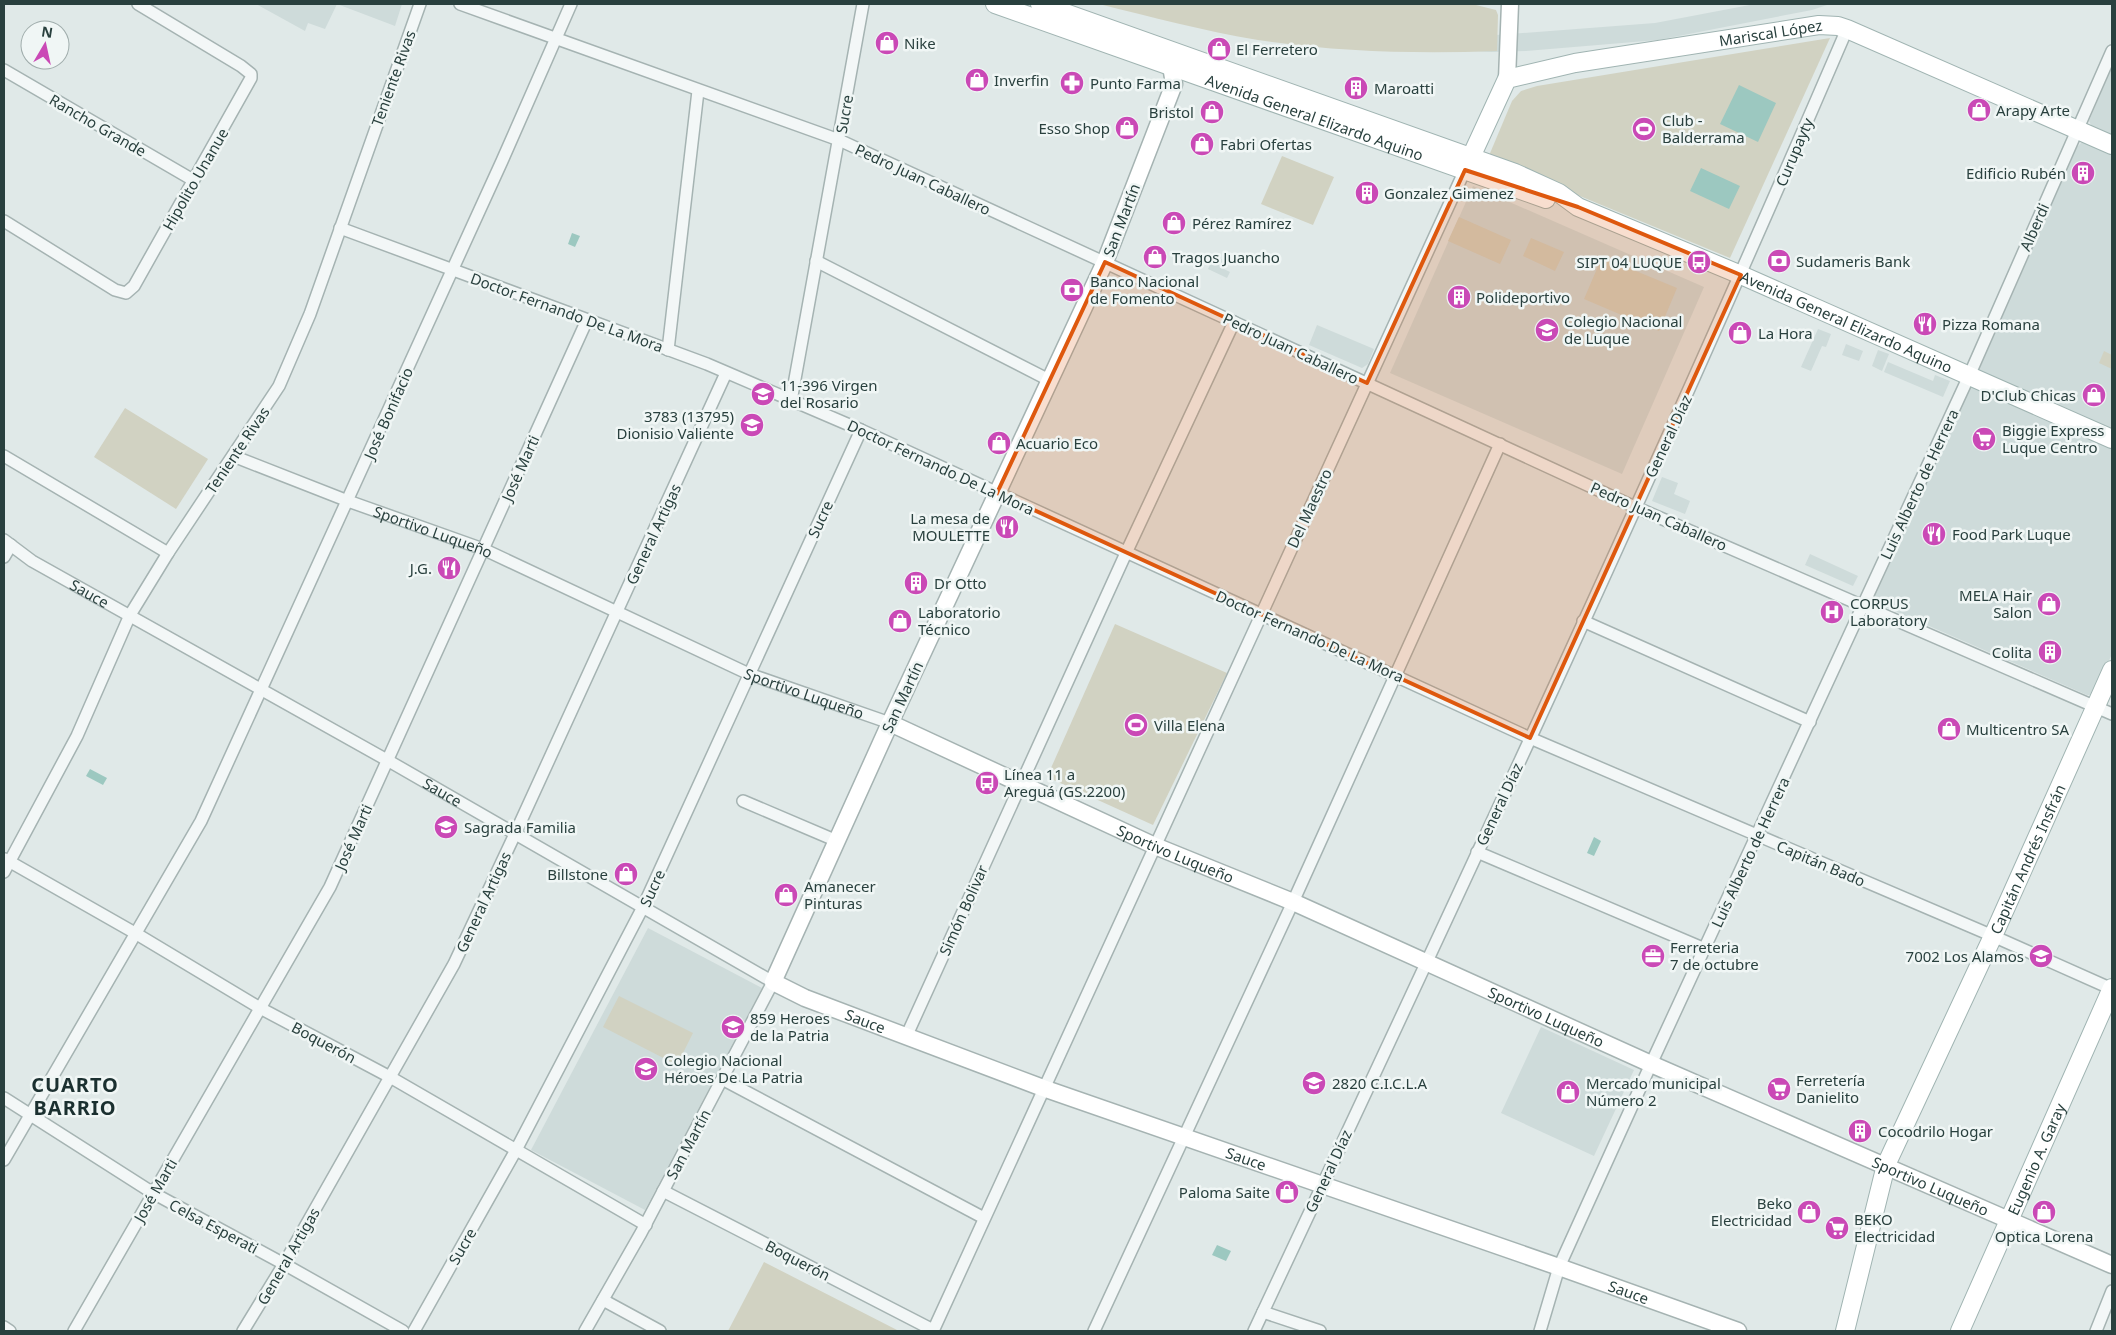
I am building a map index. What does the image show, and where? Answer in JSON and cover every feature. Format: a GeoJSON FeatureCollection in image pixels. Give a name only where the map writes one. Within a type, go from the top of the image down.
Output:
{"type":"FeatureCollection","features":[{"type":"Feature","properties":{"kind":"main road","name":"Avenida General Elizardo Aquino"},"geometry":{"type":"LineString","coordinates":[[995,4],[1171,66],[1468,164]]}},
{"type":"Feature","properties":{"kind":"main road","name":"Avenida General Elizardo Aquino"},"geometry":{"type":"LineString","coordinates":[[1040,4],[1164,48],[1468,164],[1554,202],[1578,206],[1741,275],[2112,439]]}},
{"type":"Feature","properties":{"kind":"main road","name":"Mariscal López"},"geometry":{"type":"LineString","coordinates":[[1507,78],[1575,63],[1819,25],[1838,26],[2112,144]]}},
{"type":"Feature","properties":{"kind":"main road"},"geometry":{"type":"LineString","coordinates":[[1468,164],[1507,78]]}},
{"type":"Feature","properties":{"kind":"main road","name":"Capitán Andrés Insfrán"},"geometry":{"type":"LineString","coordinates":[[1845,1331],[1886,1165],[1993,936],[2112,670]]}},
{"type":"Feature","properties":{"kind":"main road","name":"Eugenio A. Garay"},"geometry":{"type":"LineString","coordinates":[[1960,1331],[2112,988]]}},
{"type":"Feature","properties":{"kind":"street","name":"Hipolito Unanue"},"geometry":{"type":"LineString","coordinates":[[4,221],[115,290],[126,292],[134,286],[250,82],[250,74],[241,66],[138,4]]}},
{"type":"Feature","properties":{"kind":"street","name":"Teniente Rivas"},"geometry":{"type":"LineString","coordinates":[[4,872],[7,860],[77,736],[130,615],[168,553],[279,386],[310,314],[420,4]]}},
{"type":"Feature","properties":{"kind":"street","name":"Pedro Juan Caballero"},"geometry":{"type":"LineString","coordinates":[[460,4],[556,37],[698,91],[839,140],[1635,507],[2112,714]]}},
{"type":"Feature","properties":{"kind":"street","name":"José Bonifacio"},"geometry":{"type":"LineString","coordinates":[[4,1160],[201,820],[453,270],[571,4]]}},
{"type":"Feature","properties":{"kind":"street","name":"Sucre"},"geometry":{"type":"LineString","coordinates":[[792,401],[863,4]]}},
{"type":"Feature","properties":{"kind":"street"},"geometry":{"type":"LineString","coordinates":[[1507,78],[1510,4]]}},
{"type":"Feature","properties":{"kind":"street","name":"Curupayty"},"geometry":{"type":"LineString","coordinates":[[1741,275],[1847,29]]}},
{"type":"Feature","properties":{"kind":"street","name":"San Martín"},"geometry":{"type":"LineString","coordinates":[[585,1331],[646,1225],[773,982],[890,723],[1105,262],[1174,84],[1171,66],[1164,48]]}},
{"type":"Feature","properties":{"kind":"street","name":"Alberdi"},"geometry":{"type":"LineString","coordinates":[[1969,376],[2112,51]]}},
{"type":"Feature","properties":{"kind":"street","name":"Rancho Grande"},"geometry":{"type":"LineString","coordinates":[[4,70],[193,180]]}},
{"type":"Feature","properties":{"kind":"street"},"geometry":{"type":"LineString","coordinates":[[668,350],[698,91]]}},
{"type":"Feature","properties":{"kind":"street","name":"Del Maestro"},"geometry":{"type":"LineString","coordinates":[[934,1328],[1468,164]]}},
{"type":"Feature","properties":{"kind":"street","name":"Doctor Fernando De La Mora"},"geometry":{"type":"LineString","coordinates":[[340,228],[668,350],[861,430],[1530,738]]}},
{"type":"Feature","properties":{"kind":"street"},"geometry":{"type":"LineString","coordinates":[[816,261],[1050,380]]}},
{"type":"Feature","properties":{"kind":"street","name":"General Díaz"},"geometry":{"type":"LineString","coordinates":[[1254,1331],[1530,738],[1741,275]]}},
{"type":"Feature","properties":{"kind":"street","name":"José Marti"},"geometry":{"type":"LineString","coordinates":[[74,1331],[330,887],[587,320]]}},
{"type":"Feature","properties":{"kind":"street","name":"Simón Bolivar"},"geometry":{"type":"LineString","coordinates":[[906,1036],[1126,553],[1234,322]]}},
{"type":"Feature","properties":{"kind":"street","name":"General Artigas"},"geometry":{"type":"LineString","coordinates":[[243,1331],[284,1264],[454,964],[726,373]]}},
{"type":"Feature","properties":{"kind":"street","name":"Luis Alberto de Herrera"},"geometry":{"type":"LineString","coordinates":[[1540,1331],[1559,1267],[1650,1064],[1758,836],[1969,376]]}},
{"type":"Feature","properties":{"kind":"street","name":"Sucre"},"geometry":{"type":"LineString","coordinates":[[414,1331],[516,1150],[643,907],[861,430]]}},
{"type":"Feature","properties":{"kind":"street"},"geometry":{"type":"LineString","coordinates":[[1094,1331],[1293,902],[1500,444]]}},
{"type":"Feature","properties":{"kind":"street"},"geometry":{"type":"LineString","coordinates":[[4,456],[168,553]]}},
{"type":"Feature","properties":{"kind":"street","name":"Sportivo Luqueño"},"geometry":{"type":"LineString","coordinates":[[232,456],[348,501],[484,549],[749,674],[890,723],[1154,846],[1293,902],[1650,1064],[1886,1165],[2112,1265]]}},
{"type":"Feature","properties":{"kind":"street"},"geometry":{"type":"LineString","coordinates":[[4,557],[7,542]]}},
{"type":"Feature","properties":{"kind":"street","name":"Sauce"},"geometry":{"type":"LineString","coordinates":[[7,542],[32,560],[388,760],[773,982],[805,998],[1043,1088],[1559,1267],[1709,1327],[1738,1331]]}},
{"type":"Feature","properties":{"kind":"street"},"geometry":{"type":"LineString","coordinates":[[1583,621],[1810,722]]}},
{"type":"Feature","properties":{"kind":"street","name":"Capitán Bado"},"geometry":{"type":"LineString","coordinates":[[1530,738],[2112,988]]}},
{"type":"Feature","properties":{"kind":"street"},"geometry":{"type":"LineString","coordinates":[[743,801],[837,841]]}},
{"type":"Feature","properties":{"kind":"street"},"geometry":{"type":"LineString","coordinates":[[1477,852],[1705,949]]}},
{"type":"Feature","properties":{"kind":"street","name":"Boquerón"},"geometry":{"type":"LineString","coordinates":[[7,860],[135,933],[260,1008],[390,1077],[646,1225]]}},
{"type":"Feature","properties":{"kind":"street"},"geometry":{"type":"LineString","coordinates":[[722,1079],[984,1218]]}},
{"type":"Feature","properties":{"kind":"street","name":"Celsa Esperati"},"geometry":{"type":"LineString","coordinates":[[4,1098],[153,1193],[403,1331]]}},
{"type":"Feature","properties":{"kind":"street","name":"Boquerón"},"geometry":{"type":"LineString","coordinates":[[664,1191],[934,1328]]}},
{"type":"Feature","properties":{"kind":"street"},"geometry":{"type":"LineString","coordinates":[[2096,1331],[2112,1292]]}},
{"type":"Feature","properties":{"kind":"street"},"geometry":{"type":"LineString","coordinates":[[603,1300],[660,1331]]}},
{"type":"Feature","properties":{"kind":"street"},"geometry":{"type":"LineString","coordinates":[[1263,1312],[1320,1331]]}},
{"type":"Feature","properties":{"kind":"street"},"geometry":{"type":"LineString","coordinates":[[4,1327],[10,1331]]}},
{"type":"Feature","properties":{"kind":"highlighted area"},"geometry":{"type":"Polygon","coordinates":[[[1465,170],[1578,207],[1741,275],[1530,738],[997,493],[1105,262],[1367,383],[1465,170]]]}},
{"type":"Feature","properties":{"kind":"shaded area"},"geometry":{"type":"Polygon","coordinates":[[[256,4],[337,4],[325,29],[308,23],[305,31],[256,4]]]}},
{"type":"Feature","properties":{"kind":"shaded area"},"geometry":{"type":"Polygon","coordinates":[[[337,4],[402,4],[395,26],[337,4]]]}},
{"type":"Feature","properties":{"kind":"shaded area"},"geometry":{"type":"Polygon","coordinates":[[[1099,4],[1472,4],[1496,10],[1498,15],[1497,51],[1347,50],[1288,44],[1218,32],[1099,4]]]}},
{"type":"Feature","properties":{"kind":"shaded area"},"geometry":{"type":"Polygon","coordinates":[[[1755,4],[1830,4],[1812,10],[1658,40],[1526,51],[1491,52],[1365,45],[1655,23],[1755,4]]]}},
{"type":"Feature","properties":{"kind":"shaded area","name":"Club - Balderrama"},"geometry":{"type":"Polygon","coordinates":[[[1830,38],[1730,258],[1488,158],[1512,101],[1521,91],[1537,86],[1830,38]]]}},
{"type":"Feature","properties":{"kind":"shaded area"},"geometry":{"type":"Polygon","coordinates":[[[2112,67],[2112,137],[2093,129],[2089,121],[2112,67]]]}},
{"type":"Feature","properties":{"kind":"shaded area"},"geometry":{"type":"Polygon","coordinates":[[[1739,85],[1776,103],[1758,142],[1720,124],[1739,85]]]}},
{"type":"Feature","properties":{"kind":"shaded area"},"geometry":{"type":"Polygon","coordinates":[[[2083,141],[2112,152],[2112,431],[1979,370],[2077,147],[2083,141]]]}},
{"type":"Feature","properties":{"kind":"shaded area"},"geometry":{"type":"Polygon","coordinates":[[[1282,156],[1334,177],[1313,225],[1261,204],[1282,156]]]}},
{"type":"Feature","properties":{"kind":"shaded area"},"geometry":{"type":"Polygon","coordinates":[[[1701,168],[1740,186],[1729,209],[1690,191],[1701,168]]]}},
{"type":"Feature","properties":{"kind":"shaded area","name":"Colegio Nacional de Luque"},"geometry":{"type":"Polygon","coordinates":[[[1473,186],[1704,287],[1622,474],[1390,373],[1473,186]]]}},
{"type":"Feature","properties":{"kind":"shaded area"},"geometry":{"type":"Polygon","coordinates":[[[1459,217],[1511,240],[1500,264],[1448,241],[1459,217]]]}},
{"type":"Feature","properties":{"kind":"shaded area"},"geometry":{"type":"Polygon","coordinates":[[[572,233],[580,236],[575,247],[568,244],[572,233]]]}},
{"type":"Feature","properties":{"kind":"shaded area"},"geometry":{"type":"Polygon","coordinates":[[[1531,238],[1564,252],[1555,271],[1523,256],[1531,238]]]}},
{"type":"Feature","properties":{"kind":"shaded area"},"geometry":{"type":"Polygon","coordinates":[[[1214,256],[1228,262],[1224,269],[1230,272],[1227,278],[1208,269],[1214,256]]]}},
{"type":"Feature","properties":{"kind":"shaded area"},"geometry":{"type":"Polygon","coordinates":[[[1602,257],[1677,288],[1659,331],[1584,299],[1602,257]]]}},
{"type":"Feature","properties":{"kind":"shaded area"},"geometry":{"type":"Polygon","coordinates":[[[1317,325],[1374,349],[1368,364],[1362,368],[1309,345],[1317,325]]]}},
{"type":"Feature","properties":{"kind":"shaded area"},"geometry":{"type":"Polygon","coordinates":[[[1818,329],[1831,334],[1826,347],[1822,346],[1811,371],[1801,367],[1818,329]]]}},
{"type":"Feature","properties":{"kind":"shaded area"},"geometry":{"type":"Polygon","coordinates":[[[1846,344],[1863,351],[1859,361],[1842,355],[1846,344]]]}},
{"type":"Feature","properties":{"kind":"shaded area"},"geometry":{"type":"Polygon","coordinates":[[[1878,350],[1889,354],[1882,371],[1872,366],[1878,350]]]}},
{"type":"Feature","properties":{"kind":"shaded area"},"geometry":{"type":"Polygon","coordinates":[[[2104,351],[2112,355],[2112,369],[2099,363],[2104,351]]]}},
{"type":"Feature","properties":{"kind":"shaded area"},"geometry":{"type":"Polygon","coordinates":[[[1888,362],[1933,381],[1935,375],[1950,381],[1943,397],[1884,372],[1888,362]]]}},
{"type":"Feature","properties":{"kind":"shaded area"},"geometry":{"type":"Polygon","coordinates":[[[1971,386],[2112,447],[2112,654],[2093,695],[2087,695],[1874,602],[1874,596],[1971,386]]]}},
{"type":"Feature","properties":{"kind":"shaded area"},"geometry":{"type":"Polygon","coordinates":[[[125,408],[208,459],[176,509],[94,457],[125,408]]]}},
{"type":"Feature","properties":{"kind":"shaded area"},"geometry":{"type":"Polygon","coordinates":[[[1662,477],[1678,483],[1674,494],[1690,501],[1685,514],[1652,501],[1662,477]]]}},
{"type":"Feature","properties":{"kind":"shaded area"},"geometry":{"type":"Polygon","coordinates":[[[1810,554],[1858,576],[1853,586],[1805,565],[1810,554]]]}},
{"type":"Feature","properties":{"kind":"shaded area","name":"Villa Elena"},"geometry":{"type":"Polygon","coordinates":[[[1115,624],[1227,673],[1153,825],[1047,777],[1115,624]]]}},
{"type":"Feature","properties":{"kind":"shaded area"},"geometry":{"type":"Polygon","coordinates":[[[90,769],[107,778],[103,785],[86,776],[90,769]]]}},
{"type":"Feature","properties":{"kind":"shaded area"},"geometry":{"type":"Polygon","coordinates":[[[1594,837],[1601,841],[1594,856],[1587,853],[1594,837]]]}},
{"type":"Feature","properties":{"kind":"shaded area","name":"Colegio Nacional Héroes De La Patria"},"geometry":{"type":"Polygon","coordinates":[[[648,928],[762,988],[645,1210],[531,1150],[648,928]]]}},
{"type":"Feature","properties":{"kind":"shaded area"},"geometry":{"type":"Polygon","coordinates":[[[619,996],[693,1033],[677,1065],[603,1027],[619,996]]]}},
{"type":"Feature","properties":{"kind":"shaded area","name":"Mercado municipal Número 2"},"geometry":{"type":"Polygon","coordinates":[[[1541,1027],[1634,1070],[1594,1156],[1501,1113],[1541,1027]]]}},
{"type":"Feature","properties":{"kind":"shaded area"},"geometry":{"type":"Polygon","coordinates":[[[1217,1245],[1231,1251],[1226,1261],[1212,1255],[1217,1245]]]}},
{"type":"Feature","properties":{"kind":"shaded area"},"geometry":{"type":"Polygon","coordinates":[[[764,1262],[899,1331],[728,1331],[764,1262]]]}},
{"type":"Feature","properties":{"kind":"place","name":"Nike"},"geometry":{"type":"Point","coordinates":[887,43]}},
{"type":"Feature","properties":{"kind":"place","name":"El Ferretero"},"geometry":{"type":"Point","coordinates":[1219,49]}},
{"type":"Feature","properties":{"kind":"place","name":"Inverfin"},"geometry":{"type":"Point","coordinates":[977,80]}},
{"type":"Feature","properties":{"kind":"place","name":"Punto Farma"},"geometry":{"type":"Point","coordinates":[1072,83]}},
{"type":"Feature","properties":{"kind":"place","name":"Maroatti"},"geometry":{"type":"Point","coordinates":[1356,88]}},
{"type":"Feature","properties":{"kind":"place","name":"Arapy Arte"},"geometry":{"type":"Point","coordinates":[1979,110]}},
{"type":"Feature","properties":{"kind":"place","name":"Bristol"},"geometry":{"type":"Point","coordinates":[1212,112]}},
{"type":"Feature","properties":{"kind":"place","name":"Esso Shop"},"geometry":{"type":"Point","coordinates":[1127,128]}},
{"type":"Feature","properties":{"kind":"place","name":"Club - Balderrama"},"geometry":{"type":"Point","coordinates":[1644,129]}},
{"type":"Feature","properties":{"kind":"place","name":"Fabri Ofertas"},"geometry":{"type":"Point","coordinates":[1202,144]}},
{"type":"Feature","properties":{"kind":"place","name":"Edificio Rubén"},"geometry":{"type":"Point","coordinates":[2083,173]}},
{"type":"Feature","properties":{"kind":"place","name":"Gonzalez Gimenez"},"geometry":{"type":"Point","coordinates":[1367,193]}},
{"type":"Feature","properties":{"kind":"place","name":"Pérez Ramírez"},"geometry":{"type":"Point","coordinates":[1174,223]}},
{"type":"Feature","properties":{"kind":"place","name":"Tragos Juancho"},"geometry":{"type":"Point","coordinates":[1155,257]}},
{"type":"Feature","properties":{"kind":"place","name":"Sudameris Bank"},"geometry":{"type":"Point","coordinates":[1779,261]}},
{"type":"Feature","properties":{"kind":"place","name":"SIPT 04 LUQUE"},"geometry":{"type":"Point","coordinates":[1699,262]}},
{"type":"Feature","properties":{"kind":"place","name":"Banco Nacional de Fomento"},"geometry":{"type":"Point","coordinates":[1072,290]}},
{"type":"Feature","properties":{"kind":"place","name":"Polideportivo"},"geometry":{"type":"Point","coordinates":[1459,297]}},
{"type":"Feature","properties":{"kind":"place","name":"Pizza Romana"},"geometry":{"type":"Point","coordinates":[1925,324]}},
{"type":"Feature","properties":{"kind":"place","name":"Colegio Nacional de Luque"},"geometry":{"type":"Point","coordinates":[1547,330]}},
{"type":"Feature","properties":{"kind":"place","name":"La Hora"},"geometry":{"type":"Point","coordinates":[1740,333]}},
{"type":"Feature","properties":{"kind":"place","name":"11-396 Virgen del Rosario"},"geometry":{"type":"Point","coordinates":[763,394]}},
{"type":"Feature","properties":{"kind":"place","name":"D'Club Chicas"},"geometry":{"type":"Point","coordinates":[2094,395]}},
{"type":"Feature","properties":{"kind":"place","name":"3783 (13795) Dionisio Valiente"},"geometry":{"type":"Point","coordinates":[752,425]}},
{"type":"Feature","properties":{"kind":"place","name":"Biggie Express Luque Centro"},"geometry":{"type":"Point","coordinates":[1984,439]}},
{"type":"Feature","properties":{"kind":"place","name":"Acuario Eco"},"geometry":{"type":"Point","coordinates":[999,443]}},
{"type":"Feature","properties":{"kind":"place","name":"La mesa de MOULETTE"},"geometry":{"type":"Point","coordinates":[1007,527]}},
{"type":"Feature","properties":{"kind":"place","name":"Food Park Luque"},"geometry":{"type":"Point","coordinates":[1934,534]}},
{"type":"Feature","properties":{"kind":"place","name":"J.G."},"geometry":{"type":"Point","coordinates":[449,568]}},
{"type":"Feature","properties":{"kind":"place","name":"Dr Otto"},"geometry":{"type":"Point","coordinates":[916,583]}},
{"type":"Feature","properties":{"kind":"place","name":"MELA Hair Salon"},"geometry":{"type":"Point","coordinates":[2049,604]}},
{"type":"Feature","properties":{"kind":"place","name":"CORPUS Laboratory"},"geometry":{"type":"Point","coordinates":[1832,612]}},
{"type":"Feature","properties":{"kind":"place","name":"Laboratorio Técnico"},"geometry":{"type":"Point","coordinates":[900,621]}},
{"type":"Feature","properties":{"kind":"place","name":"Colita"},"geometry":{"type":"Point","coordinates":[2050,652]}},
{"type":"Feature","properties":{"kind":"place","name":"Villa Elena"},"geometry":{"type":"Point","coordinates":[1136,725]}},
{"type":"Feature","properties":{"kind":"place","name":"Multicentro SA"},"geometry":{"type":"Point","coordinates":[1949,729]}},
{"type":"Feature","properties":{"kind":"place","name":"Línea 11 a Areguá (GS.2200)"},"geometry":{"type":"Point","coordinates":[987,783]}},
{"type":"Feature","properties":{"kind":"place","name":"Sagrada Familia"},"geometry":{"type":"Point","coordinates":[446,827]}},
{"type":"Feature","properties":{"kind":"place","name":"Billstone"},"geometry":{"type":"Point","coordinates":[626,874]}},
{"type":"Feature","properties":{"kind":"place","name":"Amanecer Pinturas"},"geometry":{"type":"Point","coordinates":[786,895]}},
{"type":"Feature","properties":{"kind":"place","name":"Ferreteria 7 de octubre"},"geometry":{"type":"Point","coordinates":[1653,956]}},
{"type":"Feature","properties":{"kind":"place","name":"7002 Los Alamos"},"geometry":{"type":"Point","coordinates":[2041,956]}},
{"type":"Feature","properties":{"kind":"place","name":"859 Heroes de la Patria"},"geometry":{"type":"Point","coordinates":[733,1027]}},
{"type":"Feature","properties":{"kind":"place","name":"Colegio Nacional Héroes De La Patria"},"geometry":{"type":"Point","coordinates":[646,1069]}},
{"type":"Feature","properties":{"kind":"place","name":"2820 C.I.C.L.A"},"geometry":{"type":"Point","coordinates":[1314,1083]}},
{"type":"Feature","properties":{"kind":"place","name":"Ferretería Danielito"},"geometry":{"type":"Point","coordinates":[1779,1089]}},
{"type":"Feature","properties":{"kind":"place","name":"Mercado municipal Número 2"},"geometry":{"type":"Point","coordinates":[1568,1092]}},
{"type":"Feature","properties":{"kind":"place","name":"Cocodrilo Hogar"},"geometry":{"type":"Point","coordinates":[1860,1131]}},
{"type":"Feature","properties":{"kind":"place","name":"Paloma Saite"},"geometry":{"type":"Point","coordinates":[1287,1192]}},
{"type":"Feature","properties":{"kind":"place","name":"Beko Electricidad"},"geometry":{"type":"Point","coordinates":[1809,1212]}},
{"type":"Feature","properties":{"kind":"place","name":"Optica Lorena"},"geometry":{"type":"Point","coordinates":[2044,1212]}},
{"type":"Feature","properties":{"kind":"place","name":"BEKO Electricidad"},"geometry":{"type":"Point","coordinates":[1837,1228]}},
{"type":"Feature","properties":{"kind":"district","name":"CUARTO BARRIO"},"geometry":{"type":"Point","coordinates":[75,1096]}}]}
